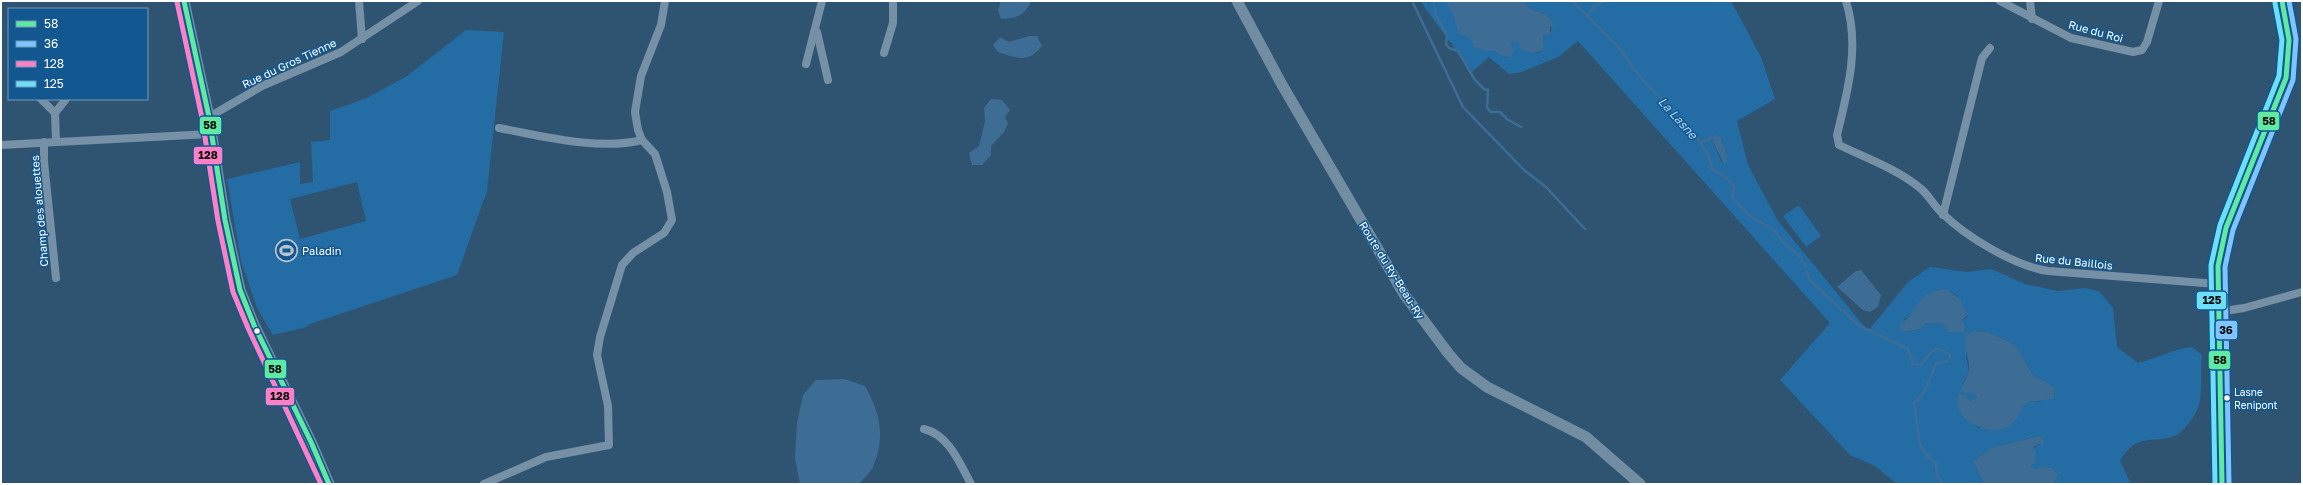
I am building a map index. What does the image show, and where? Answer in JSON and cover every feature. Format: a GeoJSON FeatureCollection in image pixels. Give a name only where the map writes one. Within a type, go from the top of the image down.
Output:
{"type":"FeatureCollection","features":[{"type":"Feature","properties":{"kind":"street"},"geometry":{"type":"LineString","coordinates":[[184,1],[209,117],[210,134],[233,263],[240,290],[254,325],[311,442],[329,484]]}},
{"type":"Feature","properties":{"kind":"street"},"geometry":{"type":"LineString","coordinates":[[359,1],[362,39]]}},
{"type":"Feature","properties":{"kind":"street","name":"Rue du Gros Tienne"},"geometry":{"type":"LineString","coordinates":[[209,117],[262,86],[319,63],[362,39],[418,1]]}},
{"type":"Feature","properties":{"kind":"street"},"geometry":{"type":"LineString","coordinates":[[484,484],[546,457],[609,445],[610,425],[607,394],[597,355],[600,337],[622,264],[633,253],[664,233],[672,220],[668,192],[655,154],[642,140],[636,122],[636,98],[641,76],[660,25],[665,1]]}},
{"type":"Feature","properties":{"kind":"street"},"geometry":{"type":"LineString","coordinates":[[806,64],[822,1]]}},
{"type":"Feature","properties":{"kind":"street"},"geometry":{"type":"LineString","coordinates":[[884,53],[893,23],[893,1]]}},
{"type":"Feature","properties":{"kind":"street","name":"Route du Ry-Beau-Ry"},"geometry":{"type":"LineString","coordinates":[[1236,1],[1281,83],[1404,294],[1448,353],[1461,368],[1487,387],[1586,437],[1640,484]]}},
{"type":"Feature","properties":{"kind":"street","name":"Rue du Baillois"},"geometry":{"type":"LineString","coordinates":[[1846,1],[1850,14],[1853,59],[1837,141],[1839,145],[1908,179],[1929,196],[1944,215],[2015,262],[2033,269],[2148,280],[2218,284]]}},
{"type":"Feature","properties":{"kind":"street","name":"Rue du Roi"},"geometry":{"type":"LineString","coordinates":[[2000,1],[2071,38],[2092,44],[2138,52],[2147,42],[2159,1]]}},
{"type":"Feature","properties":{"kind":"street"},"geometry":{"type":"LineString","coordinates":[[2030,1],[2032,19]]}},
{"type":"Feature","properties":{"kind":"street"},"geometry":{"type":"LineString","coordinates":[[2222,484],[2218,266],[2226,228],[2286,78],[2290,58],[2289,38],[2282,1]]}},
{"type":"Feature","properties":{"kind":"street"},"geometry":{"type":"LineString","coordinates":[[816,27],[828,80]]}},
{"type":"Feature","properties":{"kind":"street"},"geometry":{"type":"LineString","coordinates":[[1944,215],[1982,58],[1990,48]]}},
{"type":"Feature","properties":{"kind":"street"},"geometry":{"type":"LineString","coordinates":[[42,100],[55,113]]}},
{"type":"Feature","properties":{"kind":"street"},"geometry":{"type":"LineString","coordinates":[[56,142],[55,113],[65,100]]}},
{"type":"Feature","properties":{"kind":"street"},"geometry":{"type":"LineString","coordinates":[[499,128],[572,141],[625,144],[642,140]]}},
{"type":"Feature","properties":{"kind":"street"},"geometry":{"type":"LineString","coordinates":[[1,145],[210,134]]}},
{"type":"Feature","properties":{"kind":"street","name":"Champ des alouettes"},"geometry":{"type":"LineString","coordinates":[[44,142],[44,162],[56,278]]}},
{"type":"Feature","properties":{"kind":"street"},"geometry":{"type":"LineString","coordinates":[[2218,312],[2244,308],[2302,292]]}},
{"type":"Feature","properties":{"kind":"street"},"geometry":{"type":"LineString","coordinates":[[924,429],[930,430],[947,443],[971,484]]}},
{"type":"Feature","properties":{"kind":"shaded area"},"geometry":{"type":"Polygon","coordinates":[[[1001,1],[1031,1],[1026,10],[1020,15],[1012,18],[1001,19],[998,10],[1001,1]]]}},
{"type":"Feature","properties":{"kind":"shaded area"},"geometry":{"type":"Polygon","coordinates":[[[1420,1],[1514,1],[1515,41],[1520,42],[1523,50],[1538,53],[1544,48],[1543,35],[1551,32],[1552,20],[1545,13],[1535,11],[1530,8],[1524,1],[1731,1],[1761,57],[1775,99],[1737,121],[1748,165],[1778,221],[1868,331],[1908,282],[1930,267],[1967,272],[1991,269],[2025,284],[2058,291],[2086,288],[2100,292],[2113,308],[2117,347],[2138,363],[2179,349],[2192,347],[2202,355],[2201,386],[2198,408],[2189,423],[2181,432],[2172,437],[2137,443],[2126,452],[2120,461],[2131,484],[2054,484],[2058,474],[2052,468],[2040,466],[2036,470],[2031,467],[2031,465],[2035,463],[2033,448],[2040,444],[2039,436],[1991,448],[1973,461],[1984,484],[1897,484],[1875,466],[1850,455],[1780,380],[1830,323],[1578,41],[1558,57],[1522,72],[1509,74],[1489,57],[1472,72],[1420,1]],[[1711,138],[1722,163],[1726,152],[1722,140],[1711,138]],[[1941,289],[1934,291],[1910,316],[1904,319],[1906,332],[1920,329],[1926,323],[1939,323],[1948,328],[1962,325],[1962,320],[1967,317],[1959,298],[1947,290],[1941,289]],[[1974,331],[1966,355],[1969,372],[1962,384],[1964,392],[1974,393],[1977,397],[1970,401],[1966,397],[1963,414],[1978,428],[2014,421],[2027,402],[2054,399],[2055,387],[2033,375],[2018,349],[2012,343],[1988,332],[1974,331]]]}},
{"type":"Feature","properties":{"kind":"shaded area"},"geometry":{"type":"Polygon","coordinates":[[[1445,1],[1524,1],[1533,10],[1545,13],[1552,20],[1553,25],[1550,27],[1550,34],[1543,35],[1544,48],[1539,52],[1524,51],[1519,47],[1520,42],[1512,42],[1511,45],[1514,50],[1511,57],[1504,56],[1494,50],[1487,51],[1473,47],[1472,39],[1459,34],[1453,14],[1445,1]]]}},
{"type":"Feature","properties":{"kind":"shaded area"},"geometry":{"type":"Polygon","coordinates":[[[466,30],[504,32],[487,191],[457,275],[307,325],[307,327],[273,335],[257,308],[241,261],[227,179],[300,162],[300,184],[313,182],[311,142],[330,140],[330,111],[367,98],[407,76],[466,30]],[[357,182],[290,199],[300,239],[366,221],[357,182]]]}},
{"type":"Feature","properties":{"kind":"shaded area"},"geometry":{"type":"Polygon","coordinates":[[[1029,36],[1037,36],[1042,46],[1037,52],[1027,57],[1022,58],[998,52],[993,45],[1000,37],[1009,42],[1029,36]]]}},
{"type":"Feature","properties":{"kind":"shaded area"},"geometry":{"type":"Polygon","coordinates":[[[991,99],[1002,100],[1010,110],[1005,117],[1008,123],[1004,132],[991,146],[991,155],[982,165],[972,165],[969,153],[979,146],[985,121],[984,108],[991,99]]]}},
{"type":"Feature","properties":{"kind":"shaded area"},"geometry":{"type":"Polygon","coordinates":[[[1716,135],[1720,137],[1725,148],[1727,161],[1724,164],[1711,138],[1716,135]]]}},
{"type":"Feature","properties":{"kind":"shaded area"},"geometry":{"type":"Polygon","coordinates":[[[1799,205],[1821,236],[1806,247],[1783,216],[1799,205]]]}},
{"type":"Feature","properties":{"kind":"shaded area"},"geometry":{"type":"Polygon","coordinates":[[[1861,270],[1881,295],[1878,307],[1870,312],[1863,310],[1837,287],[1856,271],[1861,270]]]}},
{"type":"Feature","properties":{"kind":"shaded area"},"geometry":{"type":"Polygon","coordinates":[[[1941,289],[1948,290],[1960,299],[1967,315],[1962,320],[1965,327],[1963,332],[1949,332],[1939,323],[1926,323],[1920,329],[1906,332],[1900,329],[1900,324],[1909,316],[1922,298],[1941,289]]]}},
{"type":"Feature","properties":{"kind":"shaded area"},"geometry":{"type":"Polygon","coordinates":[[[1974,331],[1988,332],[2012,343],[2018,349],[2033,375],[2055,387],[2054,399],[2027,402],[2014,423],[2000,430],[1981,428],[1965,419],[1960,412],[1957,403],[1958,394],[1965,395],[1970,401],[1977,397],[1974,393],[1967,394],[1961,391],[1969,370],[1965,344],[1966,339],[1967,335],[1974,331]]]}},
{"type":"Feature","properties":{"kind":"shaded area"},"geometry":{"type":"Polygon","coordinates":[[[844,379],[865,386],[878,416],[880,435],[877,456],[873,467],[859,484],[800,484],[795,458],[797,423],[803,395],[816,380],[844,379]]]}},
{"type":"Feature","properties":{"kind":"shaded area"},"geometry":{"type":"Polygon","coordinates":[[[2039,436],[2044,442],[2042,446],[2039,444],[2033,447],[2036,453],[2036,463],[2031,465],[2031,467],[2036,470],[2040,466],[2052,468],[2058,474],[2054,484],[1984,484],[1973,461],[1991,448],[2039,436]]]}},
{"type":"Feature","properties":{"kind":"waterway"},"geometry":{"type":"LineString","coordinates":[[1412,1],[1463,107],[1524,170],[1546,187],[1585,229]]}},
{"type":"Feature","properties":{"kind":"waterway"},"geometry":{"type":"LineString","coordinates":[[1433,1],[1436,16],[1447,35],[1446,44],[1449,48],[1458,51],[1475,80],[1484,89],[1488,90],[1487,108],[1491,112],[1500,112],[1507,119],[1521,127]]}},
{"type":"Feature","properties":{"kind":"waterway","name":"La Lasne"},"geometry":{"type":"LineString","coordinates":[[1572,1],[1621,50],[1639,76],[1694,133],[1709,157],[1712,169],[1728,179],[1734,187],[1732,196],[1734,200],[1750,216],[1775,231],[1782,241],[1800,257],[1806,267]]}},
{"type":"Feature","properties":{"kind":"waterway"},"geometry":{"type":"LineString","coordinates":[[1587,16],[1593,8],[1604,1]]}},
{"type":"Feature","properties":{"kind":"waterway"},"geometry":{"type":"LineString","coordinates":[[1700,143],[1711,138]]}},
{"type":"Feature","properties":{"kind":"waterway","name":"La Lasne"},"geometry":{"type":"LineString","coordinates":[[1807,271],[1810,280],[1858,325],[1908,349],[1913,364],[1921,365],[1930,353],[1937,348],[1949,354],[1950,357],[1947,361],[1936,364],[1925,390],[1914,403],[1920,445],[1925,453],[1936,464],[1937,475],[1943,484]]}},
{"type":"Feature","properties":{"kind":"waterway"},"geometry":{"type":"LineString","coordinates":[[1963,332],[1967,335]]}},
{"type":"Feature","properties":{"kind":"transit line","name":"58"},"geometry":{"type":"LineString","coordinates":[[184,1],[209,117],[225,220],[240,290],[254,325],[311,442],[329,484]]}},
{"type":"Feature","properties":{"kind":"transit line","name":"58"},"geometry":{"type":"LineString","coordinates":[[2222,484],[2218,266],[2226,228],[2286,78],[2289,40],[2282,1]]}},
{"type":"Feature","properties":{"kind":"transit line","name":"36"},"geometry":{"type":"LineString","coordinates":[[2229,484],[2225,267],[2233,230],[2293,80],[2296,39],[2289,1]]}},
{"type":"Feature","properties":{"kind":"transit line","name":"128"},"geometry":{"type":"LineString","coordinates":[[177,2],[202,118],[218,221],[233,292],[248,328],[321,484]]}},
{"type":"Feature","properties":{"kind":"transit line","name":"125"},"geometry":{"type":"LineString","coordinates":[[2215,484],[2211,265],[2220,225],[2279,76],[2282,40],[2275,3]]}},
{"type":"Feature","properties":{"kind":"place","name":"Paladin"},"geometry":{"type":"Point","coordinates":[287,250]}},
{"type":"Feature","properties":{"kind":"place","name":"Lasne Renipont"},"geometry":{"type":"Point","coordinates":[2227,398]}}]}
